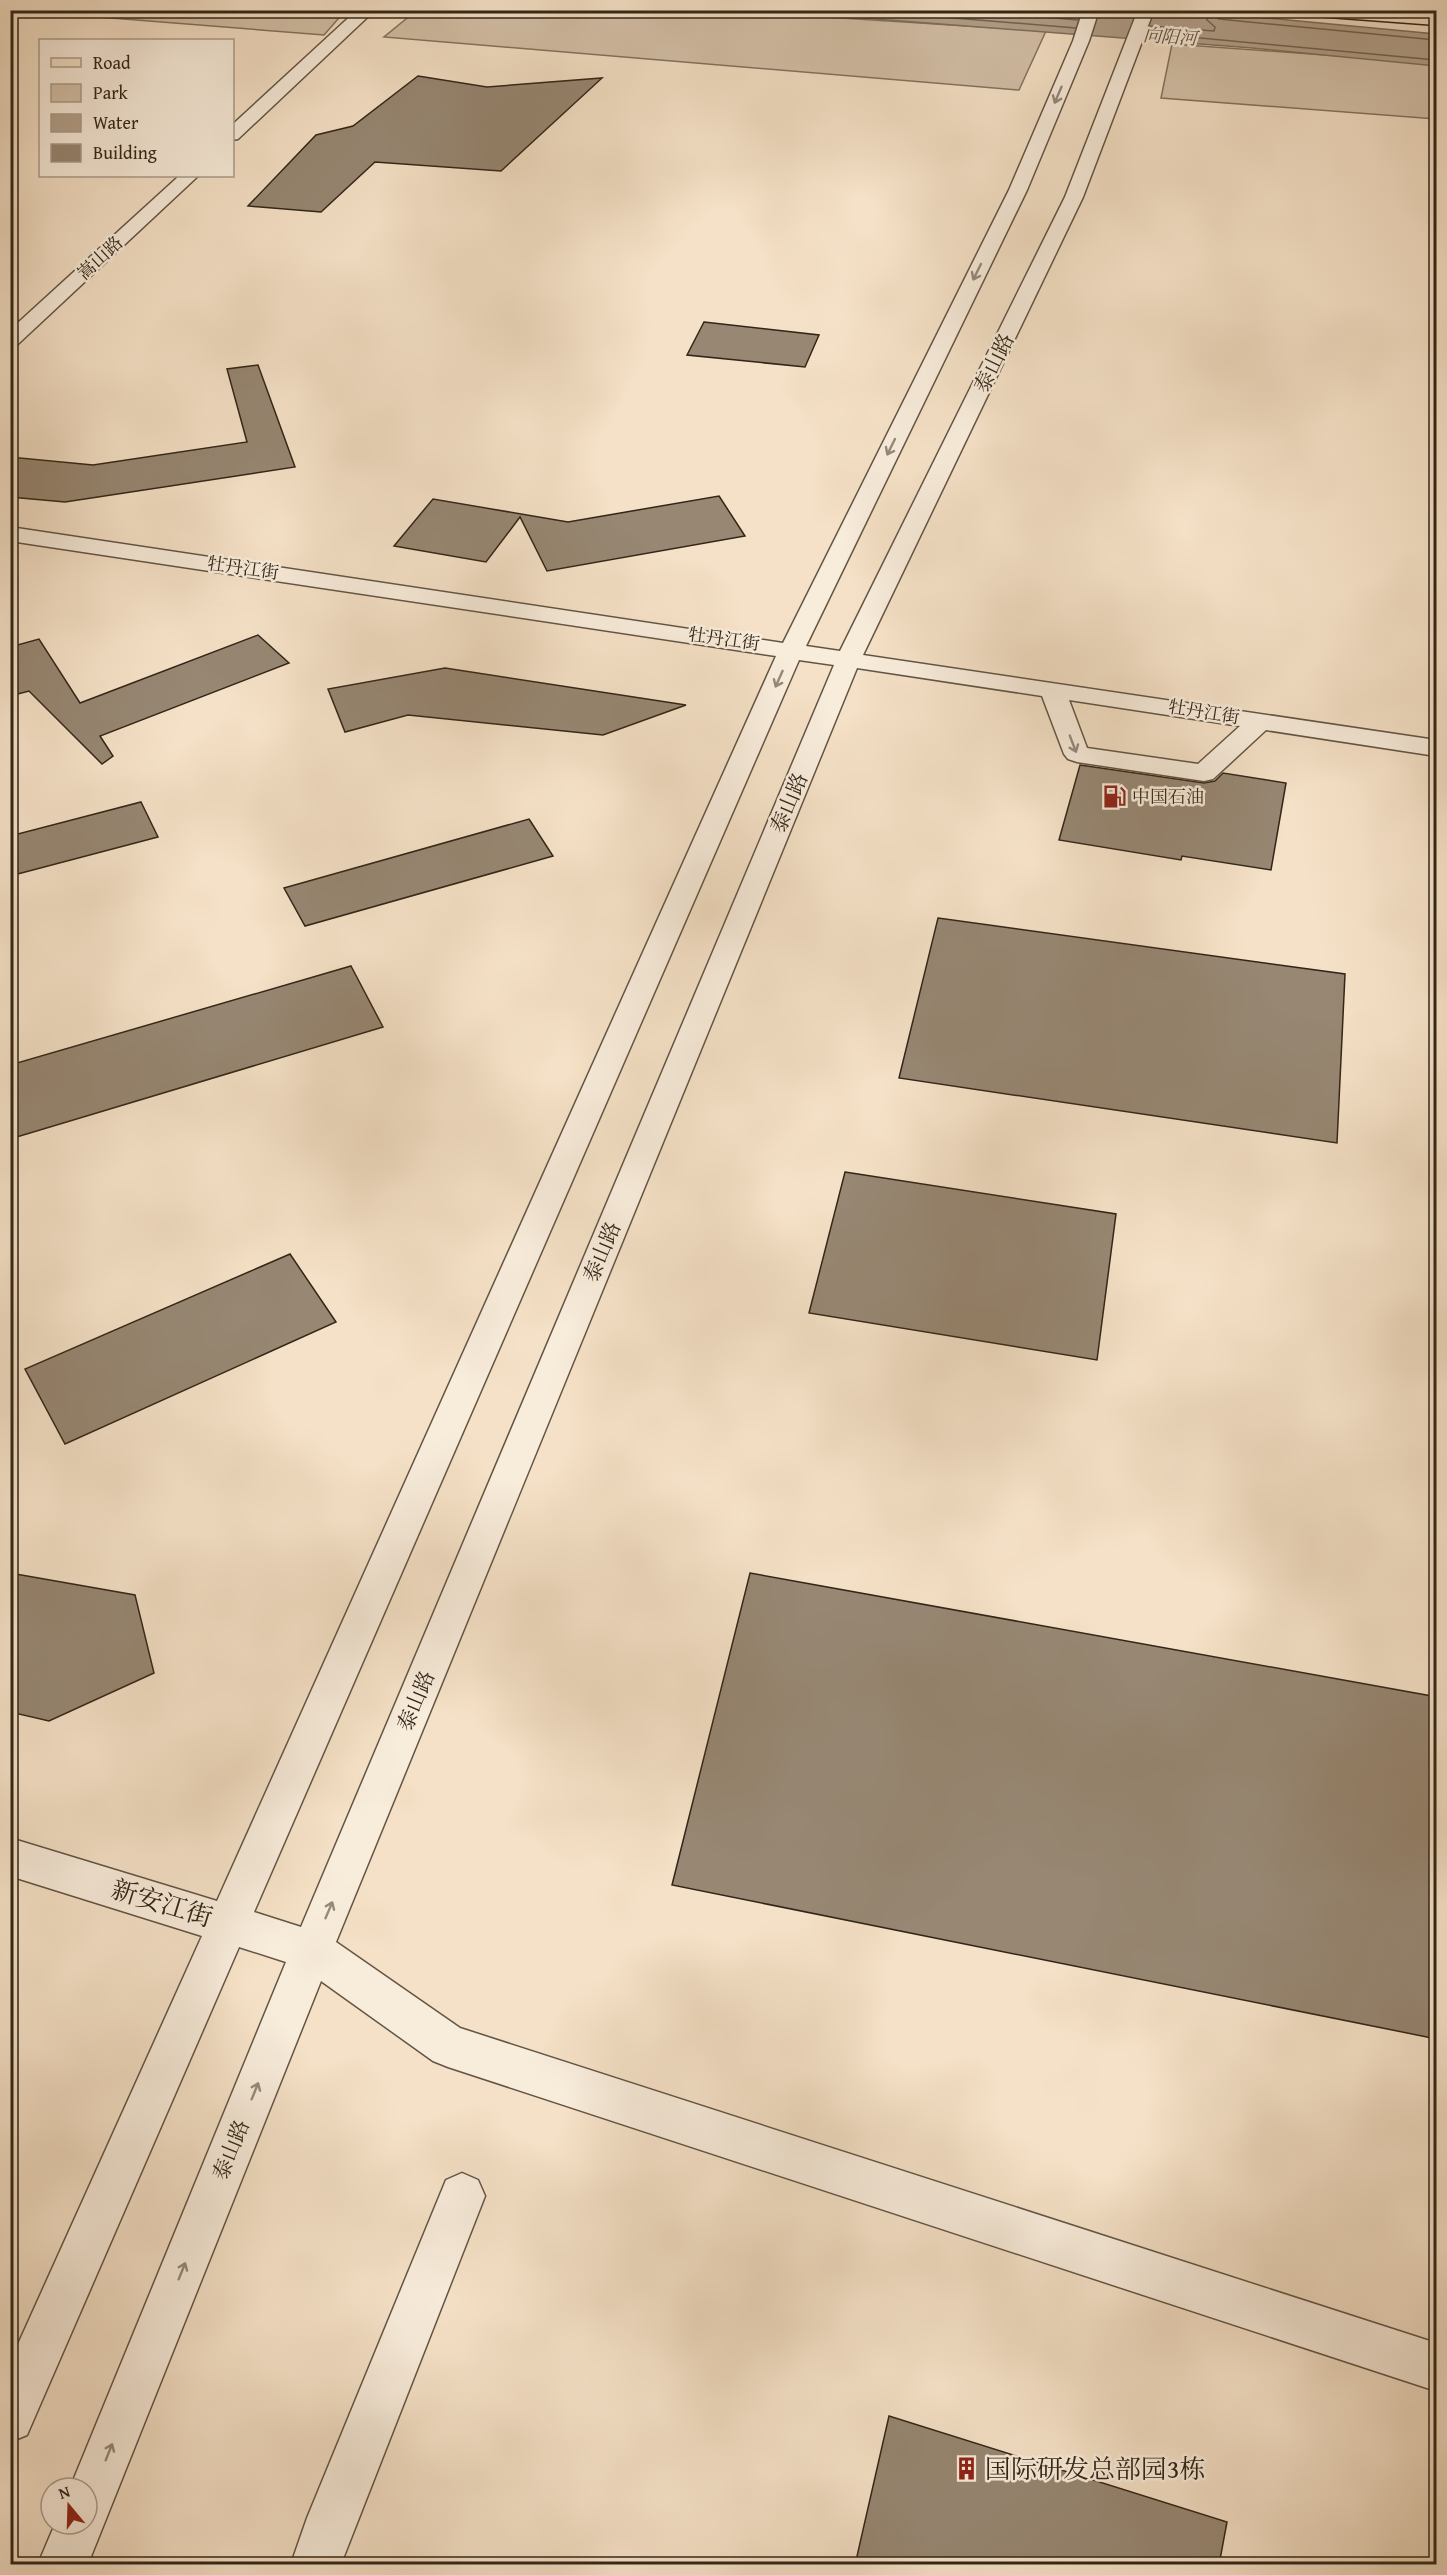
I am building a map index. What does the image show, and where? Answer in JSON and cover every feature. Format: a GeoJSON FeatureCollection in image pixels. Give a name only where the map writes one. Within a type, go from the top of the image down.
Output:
{"type":"FeatureCollection","features":[{"type":"Feature","properties":{"kind":"main road"},"geometry":{"type":"LineString","coordinates":[[1301,10],[1437,20]]}},
{"type":"Feature","properties":{"kind":"street"},"geometry":{"type":"LineString","coordinates":[[234,133],[367,10]]}},
{"type":"Feature","properties":{"kind":"street"},"geometry":{"type":"LineString","coordinates":[[10,2418],[792,650],[1018,190],[1087,22]]}},
{"type":"Feature","properties":{"kind":"street","name":"泰山路"},"geometry":{"type":"LineString","coordinates":[[99,2476],[312,1950],[849,658],[1074,197],[1141,25]]}},
{"type":"Feature","properties":{"kind":"street","name":"嵩山路"},"geometry":{"type":"LineString","coordinates":[[10,341],[188,177]]}},
{"type":"Feature","properties":{"kind":"street","name":"牡丹江街"},"geometry":{"type":"LineString","coordinates":[[10,534],[849,658],[1437,748]]}},
{"type":"Feature","properties":{"kind":"street"},"geometry":{"type":"LineString","coordinates":[[1052,689],[1077,754],[1204,773],[1262,721]]}},
{"type":"Feature","properties":{"kind":"street","name":"新安江街"},"geometry":{"type":"LineString","coordinates":[[10,1857],[312,1950],[448,2046],[1437,2367]]}},
{"type":"Feature","properties":{"kind":"street"},"geometry":{"type":"LineString","coordinates":[[316,2565],[332,2518],[462,2196]]}},
{"type":"Feature","properties":{"kind":"street"},"geometry":{"type":"LineString","coordinates":[[63,2565],[75,2536]]}},
{"type":"Feature","properties":{"kind":"green space"},"geometry":{"type":"Polygon","coordinates":[[[417,10],[731,11],[1046,31],[1019,90],[384,37],[417,10]]]}},
{"type":"Feature","properties":{"kind":"green space"},"geometry":{"type":"Polygon","coordinates":[[[23,11],[345,11],[324,35],[23,11]]]}},
{"type":"Feature","properties":{"kind":"green space"},"geometry":{"type":"Polygon","coordinates":[[[1172,44],[1436,63],[1436,119],[1161,98],[1172,44]]]}},
{"type":"Feature","properties":{"kind":"water","name":"向阳河"},"geometry":{"type":"Polygon","coordinates":[[[1184,10],[1436,34],[1436,66],[1252,48],[772,11],[1184,10]]]}},
{"type":"Feature","properties":{"kind":"building"},"geometry":{"type":"Polygon","coordinates":[[[418,76],[487,87],[602,78],[501,171],[375,162],[321,212],[248,206],[316,135],[353,126],[418,76]]]}},
{"type":"Feature","properties":{"kind":"building"},"geometry":{"type":"Polygon","coordinates":[[[704,322],[819,335],[805,367],[687,355],[704,322]]]}},
{"type":"Feature","properties":{"kind":"building"},"geometry":{"type":"Polygon","coordinates":[[[258,365],[295,467],[65,502],[10,497],[10,457],[93,465],[247,442],[227,369],[258,365]]]}},
{"type":"Feature","properties":{"kind":"building"},"geometry":{"type":"Polygon","coordinates":[[[719,496],[745,536],[547,571],[520,517],[486,562],[394,546],[433,499],[568,522],[719,496]]]}},
{"type":"Feature","properties":{"kind":"building"},"geometry":{"type":"Polygon","coordinates":[[[258,635],[289,663],[100,736],[113,756],[102,764],[29,691],[10,696],[10,647],[39,639],[80,703],[258,635]]]}},
{"type":"Feature","properties":{"kind":"building"},"geometry":{"type":"Polygon","coordinates":[[[445,668],[686,705],[603,735],[408,715],[345,732],[328,689],[445,668]]]}},
{"type":"Feature","properties":{"kind":"building"},"geometry":{"type":"Polygon","coordinates":[[[1080,765],[1204,783],[1215,781],[1223,773],[1286,783],[1271,870],[1182,856],[1181,860],[1059,840],[1080,765]]]}},
{"type":"Feature","properties":{"kind":"building"},"geometry":{"type":"Polygon","coordinates":[[[141,802],[158,837],[10,876],[10,836],[141,802]]]}},
{"type":"Feature","properties":{"kind":"building"},"geometry":{"type":"Polygon","coordinates":[[[529,819],[553,856],[305,926],[284,888],[529,819]]]}},
{"type":"Feature","properties":{"kind":"building"},"geometry":{"type":"Polygon","coordinates":[[[938,918],[1345,974],[1337,1143],[899,1078],[938,918]]]}},
{"type":"Feature","properties":{"kind":"building"},"geometry":{"type":"Polygon","coordinates":[[[351,966],[383,1027],[10,1139],[10,1065],[351,966]]]}},
{"type":"Feature","properties":{"kind":"building"},"geometry":{"type":"Polygon","coordinates":[[[845,1172],[1116,1214],[1097,1360],[809,1313],[845,1172]]]}},
{"type":"Feature","properties":{"kind":"building"},"geometry":{"type":"Polygon","coordinates":[[[290,1254],[336,1322],[65,1444],[25,1369],[290,1254]]]}},
{"type":"Feature","properties":{"kind":"building"},"geometry":{"type":"Polygon","coordinates":[[[10,1573],[135,1595],[154,1673],[49,1721],[10,1712],[10,1573]]]}},
{"type":"Feature","properties":{"kind":"building"},"geometry":{"type":"Polygon","coordinates":[[[750,1573],[1437,1697],[1437,2039],[672,1885],[750,1573]]]}},
{"type":"Feature","properties":{"kind":"building","name":"国际研发总部园3栋"},"geometry":{"type":"Polygon","coordinates":[[[889,2416],[1227,2522],[1219,2565],[855,2565],[889,2416]]]}},
{"type":"Feature","properties":{"kind":"place","name":"中国石油"},"geometry":{"type":"Point","coordinates":[1114,797]}},
{"type":"Feature","properties":{"kind":"place","name":"国际研发总部园3栋"},"geometry":{"type":"Point","coordinates":[967,2469]}}]}
